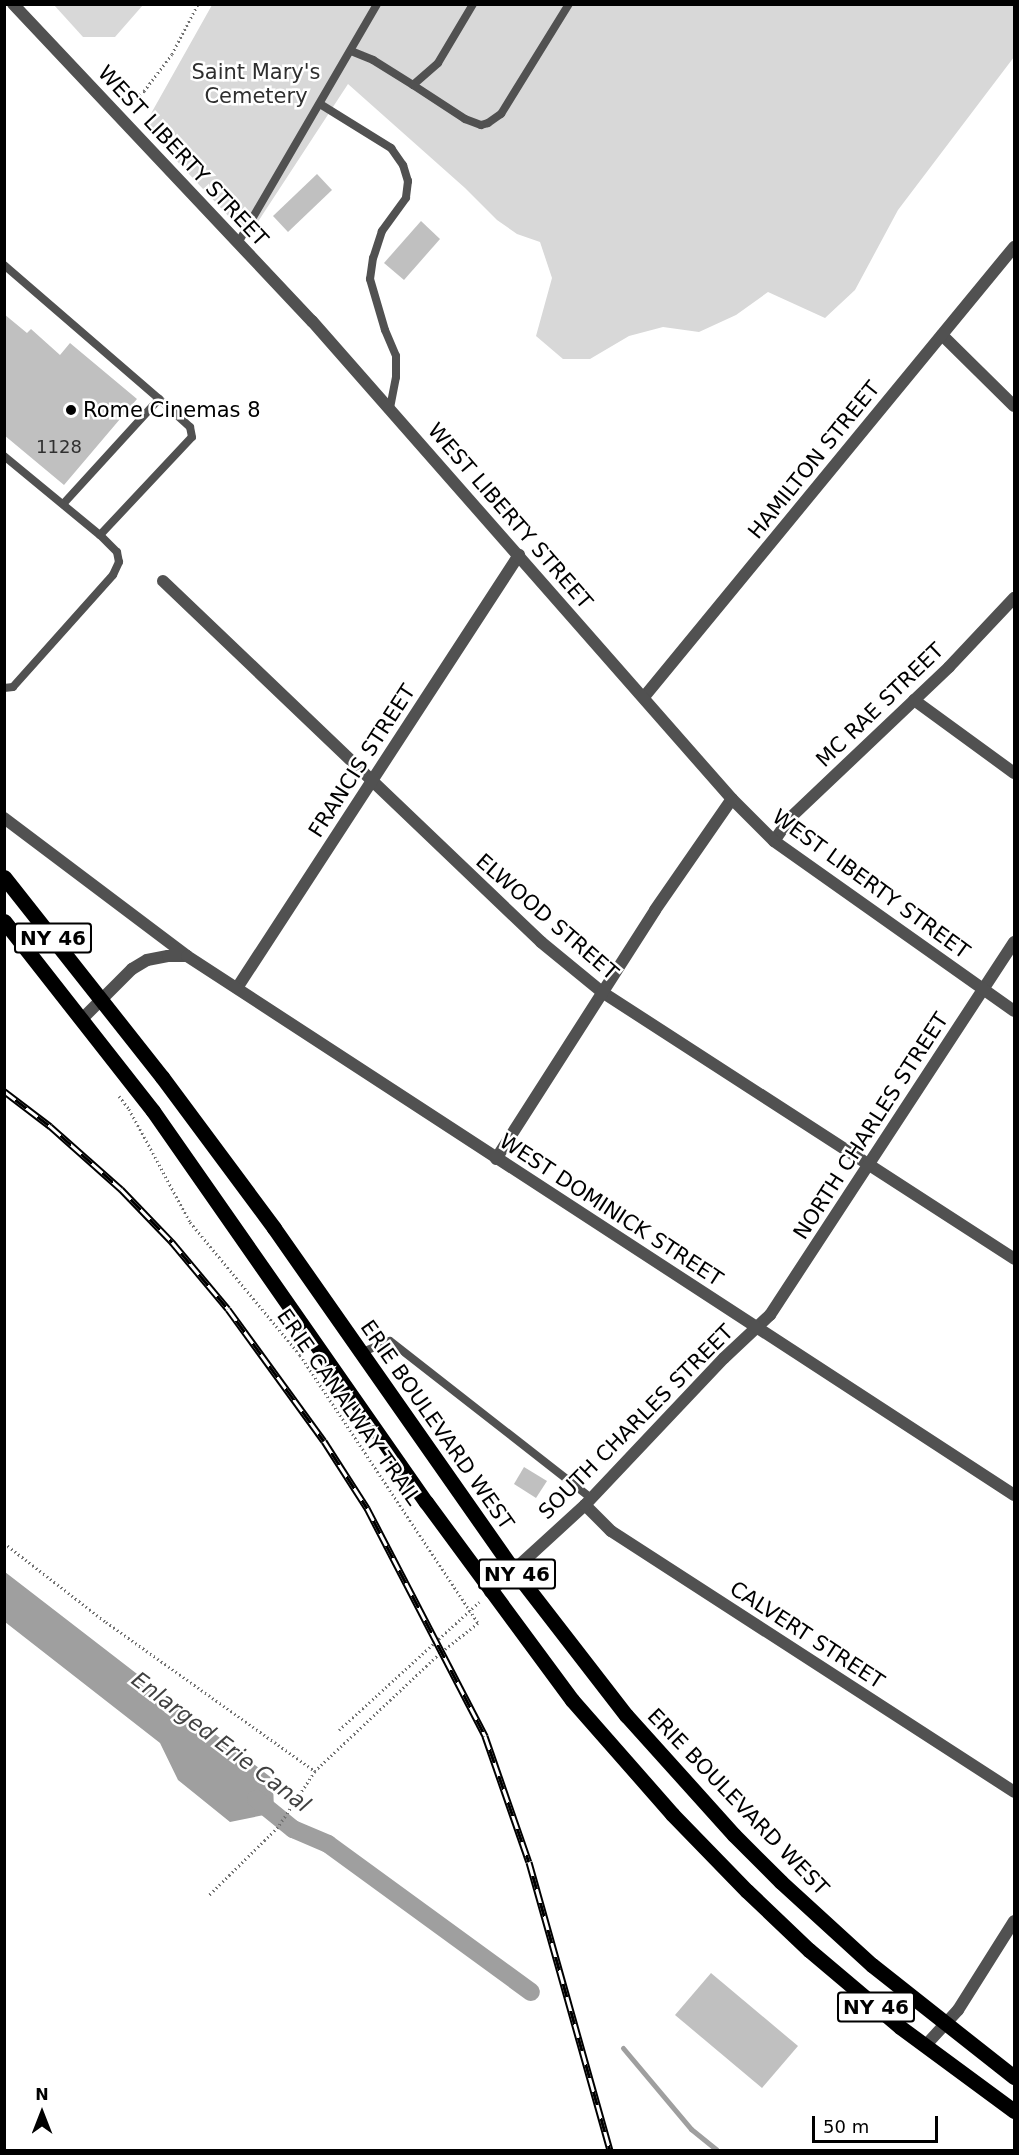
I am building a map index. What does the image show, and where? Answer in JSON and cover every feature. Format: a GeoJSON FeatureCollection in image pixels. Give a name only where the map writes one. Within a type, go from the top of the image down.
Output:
{"type":"FeatureCollection","features":[{"type":"Feature","properties":{"kind":"main road","name":"ERIE BOULEVARD WEST"},"geometry":{"type":"LineString","coordinates":[[4,877],[102,998],[274,1228],[513,1569],[626,1715],[734,1834],[872,1965],[1014,2077]]}},
{"type":"Feature","properties":{"kind":"main road","name":"NY 46"},"geometry":{"type":"LineString","coordinates":[[4,921],[153,1111],[490,1592],[572,1700],[672,1814],[747,1891],[809,1950],[925,2046],[1014,2111]]}},
{"type":"Feature","properties":{"kind":"street","name":"WEST LIBERTY STREET"},"geometry":{"type":"LineString","coordinates":[[13,4],[238,243],[390,409],[732,799],[774,841],[1014,1011]]}},
{"type":"Feature","properties":{"kind":"street","name":"HAMILTON STREET"},"geometry":{"type":"LineString","coordinates":[[644,698],[1014,247]]}},
{"type":"Feature","properties":{"kind":"street"},"geometry":{"type":"LineString","coordinates":[[942,335],[1014,406]]}},
{"type":"Feature","properties":{"kind":"street","name":"FRANCIS STREET"},"geometry":{"type":"LineString","coordinates":[[237,988],[519,555]]}},
{"type":"Feature","properties":{"kind":"street","name":"ELWOOD STREET"},"geometry":{"type":"LineString","coordinates":[[163,582],[541,942],[602,992],[1014,1259]]}},
{"type":"Feature","properties":{"kind":"street","name":"MC RAE STREET"},"geometry":{"type":"LineString","coordinates":[[774,841],[790,818],[914,700],[1014,598]]}},
{"type":"Feature","properties":{"kind":"street"},"geometry":{"type":"LineString","coordinates":[[914,700],[1014,773]]}},
{"type":"Feature","properties":{"kind":"street"},"geometry":{"type":"LineString","coordinates":[[496,1159],[602,992],[732,799]]}},
{"type":"Feature","properties":{"kind":"street","name":"WEST DOMINICK STREET"},"geometry":{"type":"LineString","coordinates":[[4,818],[187,956],[1014,1495]]}},
{"type":"Feature","properties":{"kind":"street","name":"NORTH CHARLES STREET"},"geometry":{"type":"LineString","coordinates":[[757,1328],[770,1316],[1014,942]]}},
{"type":"Feature","properties":{"kind":"street"},"geometry":{"type":"LineString","coordinates":[[82,1019],[132,969],[147,960],[168,956],[187,956]]}},
{"type":"Feature","properties":{"kind":"street","name":"SOUTH CHARLES STREET"},"geometry":{"type":"LineString","coordinates":[[490,1592],[588,1502],[724,1358],[757,1328]]}},
{"type":"Feature","properties":{"kind":"street","name":"CALVERT STREET"},"geometry":{"type":"LineString","coordinates":[[588,1502],[611,1531],[1014,1791]]}},
{"type":"Feature","properties":{"kind":"street"},"geometry":{"type":"LineString","coordinates":[[925,2046],[958,2010],[1014,1921]]}},
{"type":"Feature","properties":{"kind":"lane"},"geometry":{"type":"LineString","coordinates":[[238,243],[377,4]]}},
{"type":"Feature","properties":{"kind":"lane"},"geometry":{"type":"LineString","coordinates":[[413,85],[438,63],[473,4]]}},
{"type":"Feature","properties":{"kind":"lane"},"geometry":{"type":"LineString","coordinates":[[351,51],[373,60],[465,119],[481,125],[501,114],[569,4]]}},
{"type":"Feature","properties":{"kind":"lane"},"geometry":{"type":"LineString","coordinates":[[320,104],[391,148],[403,165],[408,181],[406,198],[382,231],[373,258],[370,279],[385,330],[396,356],[396,377],[390,409]]}},
{"type":"Feature","properties":{"kind":"lane"},"geometry":{"type":"LineString","coordinates":[[4,266],[190,427],[192,437],[100,535]]}},
{"type":"Feature","properties":{"kind":"lane"},"geometry":{"type":"LineString","coordinates":[[63,504],[159,399]]}},
{"type":"Feature","properties":{"kind":"lane"},"geometry":{"type":"LineString","coordinates":[[4,456],[100,535],[117,552],[119,562],[113,574],[13,687],[4,688]]}},
{"type":"Feature","properties":{"kind":"lane"},"geometry":{"type":"LineString","coordinates":[[360,1353],[390,1341],[588,1502]]}},
{"type":"Feature","properties":{"kind":"path"},"geometry":{"type":"LineString","coordinates":[[114,113],[144,91],[172,54],[198,4]]}},
{"type":"Feature","properties":{"kind":"path","name":"ERIE CANALWAY TRAIL"},"geometry":{"type":"LineString","coordinates":[[116,1092],[129,1109],[190,1222],[300,1355],[470,1610]]}},
{"type":"Feature","properties":{"kind":"path"},"geometry":{"type":"LineString","coordinates":[[4,1543],[106,1622],[315,1771]]}},
{"type":"Feature","properties":{"kind":"path"},"geometry":{"type":"LineString","coordinates":[[339,1730],[490,1592]]}},
{"type":"Feature","properties":{"kind":"path"},"geometry":{"type":"LineString","coordinates":[[210,1895],[278,1827],[315,1771],[440,1653],[478,1623],[470,1610]]}},
{"type":"Feature","properties":{"kind":"green space"},"geometry":{"type":"Polygon","coordinates":[[[54,5],[143,5],[115,37],[83,37],[54,5]]]}},
{"type":"Feature","properties":{"kind":"green space","name":"Saint Mary's Cemetery"},"geometry":{"type":"Polygon","coordinates":[[[212,5],[1014,5],[1014,57],[898,210],[855,290],[825,318],[768,292],[736,315],[699,332],[663,327],[629,336],[590,359],[563,359],[536,336],[552,278],[540,242],[517,234],[497,220],[465,188],[348,84],[248,237],[144,126],[212,5]]]}},
{"type":"Feature","properties":{"kind":"water"},"geometry":{"type":"Polygon","coordinates":[[[5,1572],[273,1779],[274,1813],[230,1822],[178,1780],[160,1743],[5,1622],[5,1572]]]}},
{"type":"Feature","properties":{"kind":"building"},"geometry":{"type":"Polygon","coordinates":[[[317,174],[332,190],[288,232],[273,216],[317,174]]]}},
{"type":"Feature","properties":{"kind":"building"},"geometry":{"type":"Polygon","coordinates":[[[421,221],[440,239],[404,280],[384,263],[421,221]]]}},
{"type":"Feature","properties":{"kind":"building","name":"Rome Cinemas 8"},"geometry":{"type":"Polygon","coordinates":[[[4,314],[27,333],[31,329],[60,355],[70,343],[137,399],[64,485],[4,435],[4,314]]]}},
{"type":"Feature","properties":{"kind":"building"},"geometry":{"type":"Polygon","coordinates":[[[524,1467],[547,1481],[536,1498],[514,1484],[524,1467]]]}},
{"type":"Feature","properties":{"kind":"building"},"geometry":{"type":"Polygon","coordinates":[[[711,1973],[798,2046],[762,2088],[675,2015],[711,1973]]]}},
{"type":"Feature","properties":{"kind":"waterway","name":"Enlarged Erie Canal"},"geometry":{"type":"LineString","coordinates":[[256,1799],[293,1829],[328,1844],[531,1992]]}},
{"type":"Feature","properties":{"kind":"waterway","name":"Enlarged Erie Canal"},"geometry":{"type":"LineString","coordinates":[[623,2048],[691,2129],[717,2150]]}},
{"type":"Feature","properties":{"kind":"railway"},"geometry":{"type":"LineString","coordinates":[[4,1091],[50,1126],[121,1189],[172,1242],[228,1309],[324,1441],[367,1508],[485,1736],[529,1862],[610,2150]]}},
{"type":"Feature","properties":{"kind":"place","name":"Rome Cinemas 8"},"geometry":{"type":"Point","coordinates":[71,410]}}]}
